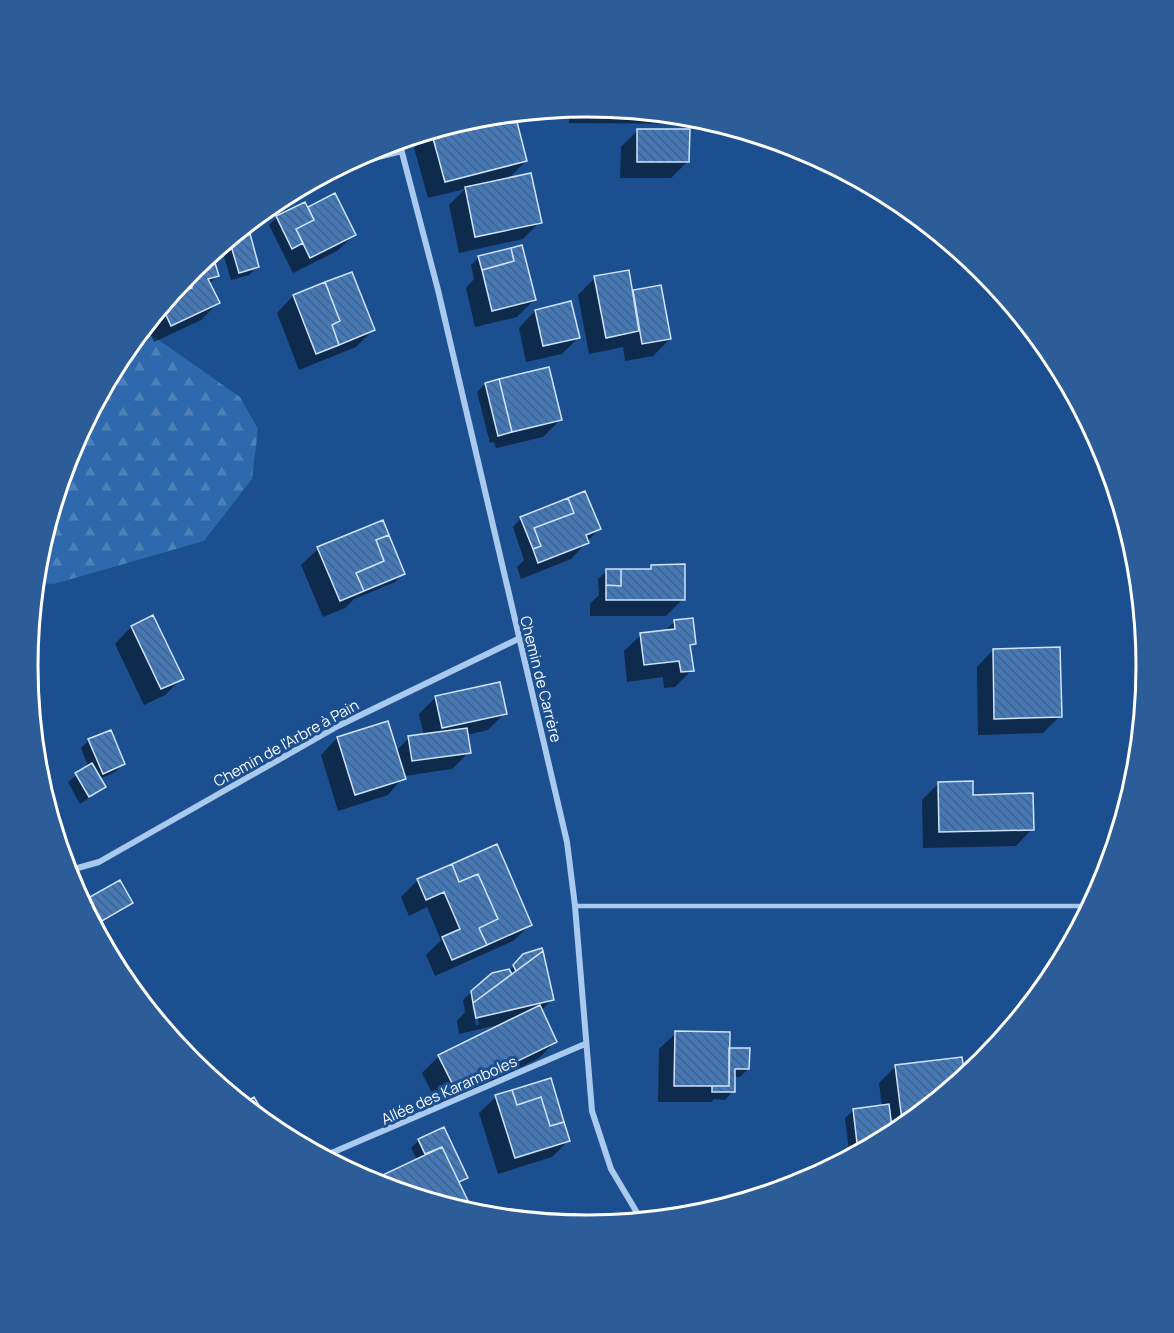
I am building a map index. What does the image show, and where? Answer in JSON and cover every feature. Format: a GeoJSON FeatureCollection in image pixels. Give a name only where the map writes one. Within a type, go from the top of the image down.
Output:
{"type":"FeatureCollection","features":[{"type":"Feature","properties":{"kind":"street","name":"Chemin de Carrère"},"geometry":{"type":"LineString","coordinates":[[401,152],[438,290],[567,842],[575,906],[592,1111],[611,1169],[637,1213]]}},
{"type":"Feature","properties":{"kind":"street","name":"Chemin de l'Arbre à Pain"},"geometry":{"type":"LineString","coordinates":[[76,868],[99,862],[338,726],[518,639]]}},
{"type":"Feature","properties":{"kind":"street","name":"Allée des Karamboles"},"geometry":{"type":"LineString","coordinates":[[332,1153],[585,1044]]}},
{"type":"Feature","properties":{"kind":"lane"},"geometry":{"type":"LineString","coordinates":[[383,156],[401,152]]}},
{"type":"Feature","properties":{"kind":"lane"},"geometry":{"type":"LineString","coordinates":[[575,906],[1082,906]]}},
{"type":"Feature","properties":{"kind":"green space"},"geometry":{"type":"Polygon","coordinates":[[[150,334],[240,397],[258,429],[252,479],[204,541],[54,584],[44,583],[48,559],[56,524],[79,456],[111,392],[150,334]]]}},
{"type":"Feature","properties":{"kind":"building"},"geometry":{"type":"Polygon","coordinates":[[[517,122],[527,161],[445,182],[433,139],[517,122]]]}},
{"type":"Feature","properties":{"kind":"building"},"geometry":{"type":"Polygon","coordinates":[[[637,129],[690,129],[689,162],[637,162],[637,129]]]}},
{"type":"Feature","properties":{"kind":"building"},"geometry":{"type":"Polygon","coordinates":[[[531,173],[542,223],[475,237],[465,187],[531,173]]]}},
{"type":"Feature","properties":{"kind":"building"},"geometry":{"type":"Polygon","coordinates":[[[335,193],[356,235],[310,258],[296,229],[314,220],[308,207],[335,193]]]}},
{"type":"Feature","properties":{"kind":"building"},"geometry":{"type":"Polygon","coordinates":[[[305,202],[314,220],[296,229],[303,243],[292,249],[276,216],[305,202]]]}},
{"type":"Feature","properties":{"kind":"building"},"geometry":{"type":"Polygon","coordinates":[[[250,233],[259,267],[239,273],[232,248],[250,233]]]}},
{"type":"Feature","properties":{"kind":"building"},"geometry":{"type":"Polygon","coordinates":[[[522,245],[536,300],[492,311],[482,270],[514,261],[511,248],[522,245]]]}},
{"type":"Feature","properties":{"kind":"building"},"geometry":{"type":"Polygon","coordinates":[[[511,248],[514,261],[482,270],[478,256],[511,248]]]}},
{"type":"Feature","properties":{"kind":"building"},"geometry":{"type":"Polygon","coordinates":[[[215,262],[219,276],[208,279],[220,303],[171,326],[166,314],[187,290],[192,288],[191,285],[215,262]]]}},
{"type":"Feature","properties":{"kind":"building"},"geometry":{"type":"Polygon","coordinates":[[[629,270],[639,331],[606,338],[594,276],[629,270]]]}},
{"type":"Feature","properties":{"kind":"building"},"geometry":{"type":"Polygon","coordinates":[[[352,272],[375,330],[339,345],[332,325],[340,321],[325,282],[352,272]]]}},
{"type":"Feature","properties":{"kind":"building"},"geometry":{"type":"Polygon","coordinates":[[[325,282],[340,321],[332,325],[339,345],[316,354],[293,295],[325,282]]]}},
{"type":"Feature","properties":{"kind":"building"},"geometry":{"type":"Polygon","coordinates":[[[661,285],[671,339],[642,344],[633,290],[661,285]]]}},
{"type":"Feature","properties":{"kind":"building"},"geometry":{"type":"Polygon","coordinates":[[[571,301],[580,338],[543,346],[535,310],[571,301]]]}},
{"type":"Feature","properties":{"kind":"building"},"geometry":{"type":"Polygon","coordinates":[[[549,367],[562,420],[512,432],[499,379],[549,367]]]}},
{"type":"Feature","properties":{"kind":"building"},"geometry":{"type":"Polygon","coordinates":[[[499,379],[512,432],[498,436],[485,383],[499,379]]]}},
{"type":"Feature","properties":{"kind":"building"},"geometry":{"type":"Polygon","coordinates":[[[585,491],[601,529],[586,535],[589,543],[538,563],[533,549],[541,546],[534,528],[574,513],[568,498],[585,491]]]}},
{"type":"Feature","properties":{"kind":"building"},"geometry":{"type":"Polygon","coordinates":[[[568,498],[574,513],[534,528],[541,546],[533,549],[520,517],[568,498]]]}},
{"type":"Feature","properties":{"kind":"building"},"geometry":{"type":"Polygon","coordinates":[[[383,520],[389,535],[376,540],[384,561],[356,573],[364,591],[340,601],[317,547],[383,520]]]}},
{"type":"Feature","properties":{"kind":"building"},"geometry":{"type":"Polygon","coordinates":[[[389,535],[405,574],[364,591],[356,573],[384,561],[376,540],[389,535]]]}},
{"type":"Feature","properties":{"kind":"building"},"geometry":{"type":"Polygon","coordinates":[[[685,564],[685,600],[606,600],[606,585],[621,586],[621,569],[651,569],[651,565],[685,564]]]}},
{"type":"Feature","properties":{"kind":"building"},"geometry":{"type":"Polygon","coordinates":[[[606,569],[621,569],[621,586],[606,585],[606,569]]]}},
{"type":"Feature","properties":{"kind":"building"},"geometry":{"type":"Polygon","coordinates":[[[153,615],[184,679],[161,689],[131,626],[153,615]]]}},
{"type":"Feature","properties":{"kind":"building"},"geometry":{"type":"Polygon","coordinates":[[[693,618],[696,644],[690,645],[694,671],[681,672],[679,661],[644,665],[640,633],[675,629],[674,620],[693,618]]]}},
{"type":"Feature","properties":{"kind":"building"},"geometry":{"type":"Polygon","coordinates":[[[1060,647],[1062,717],[994,719],[993,649],[1060,647]]]}},
{"type":"Feature","properties":{"kind":"building"},"geometry":{"type":"Polygon","coordinates":[[[500,682],[507,714],[442,728],[435,696],[500,682]]]}},
{"type":"Feature","properties":{"kind":"building"},"geometry":{"type":"Polygon","coordinates":[[[388,721],[406,779],[355,795],[337,737],[388,721]]]}},
{"type":"Feature","properties":{"kind":"building"},"geometry":{"type":"Polygon","coordinates":[[[467,728],[471,753],[412,761],[408,736],[467,728]]]}},
{"type":"Feature","properties":{"kind":"building"},"geometry":{"type":"Polygon","coordinates":[[[111,730],[125,764],[103,774],[88,739],[111,730]]]}},
{"type":"Feature","properties":{"kind":"building"},"geometry":{"type":"Polygon","coordinates":[[[92,763],[106,787],[89,797],[75,773],[92,763]]]}},
{"type":"Feature","properties":{"kind":"building"},"geometry":{"type":"Polygon","coordinates":[[[973,781],[973,795],[1033,793],[1034,830],[939,832],[938,782],[973,781]]]}},
{"type":"Feature","properties":{"kind":"building"},"geometry":{"type":"Polygon","coordinates":[[[497,844],[532,925],[487,945],[479,928],[498,919],[478,874],[459,882],[452,864],[497,844]]]}},
{"type":"Feature","properties":{"kind":"building"},"geometry":{"type":"Polygon","coordinates":[[[452,864],[459,882],[478,874],[498,919],[479,928],[487,945],[452,960],[442,937],[460,929],[444,892],[426,900],[417,879],[452,864]]]}},
{"type":"Feature","properties":{"kind":"building"},"geometry":{"type":"Polygon","coordinates":[[[120,880],[133,903],[102,921],[88,898],[120,880]]]}},
{"type":"Feature","properties":{"kind":"building"},"geometry":{"type":"Polygon","coordinates":[[[542,948],[543,951],[516,971],[513,965],[523,954],[542,948]]]}},
{"type":"Feature","properties":{"kind":"building"},"geometry":{"type":"Polygon","coordinates":[[[543,951],[554,1000],[476,1018],[473,1003],[543,951]]]}},
{"type":"Feature","properties":{"kind":"building"},"geometry":{"type":"Polygon","coordinates":[[[509,969],[512,974],[473,1003],[471,991],[492,973],[509,969]]]}},
{"type":"Feature","properties":{"kind":"building"},"geometry":{"type":"Polygon","coordinates":[[[540,1005],[557,1042],[456,1091],[438,1055],[540,1005]]]}},
{"type":"Feature","properties":{"kind":"building"},"geometry":{"type":"Polygon","coordinates":[[[675,1031],[730,1032],[729,1086],[674,1086],[675,1031]]]}},
{"type":"Feature","properties":{"kind":"building"},"geometry":{"type":"Polygon","coordinates":[[[729,1048],[750,1048],[749,1069],[735,1069],[735,1092],[712,1092],[712,1086],[729,1086],[729,1048]]]}},
{"type":"Feature","properties":{"kind":"building"},"geometry":{"type":"Polygon","coordinates":[[[962,1057],[963,1067],[902,1116],[895,1065],[962,1057]]]}},
{"type":"Feature","properties":{"kind":"building"},"geometry":{"type":"Polygon","coordinates":[[[551,1078],[564,1122],[550,1126],[541,1097],[517,1105],[512,1090],[551,1078]]]}},
{"type":"Feature","properties":{"kind":"building"},"geometry":{"type":"Polygon","coordinates":[[[512,1090],[517,1105],[541,1097],[550,1126],[564,1122],[570,1141],[515,1158],[495,1095],[512,1090]]]}},
{"type":"Feature","properties":{"kind":"building"},"geometry":{"type":"Polygon","coordinates":[[[254,1097],[261,1108],[252,1102],[249,1100],[254,1097]]]}},
{"type":"Feature","properties":{"kind":"building"},"geometry":{"type":"Polygon","coordinates":[[[889,1104],[891,1123],[857,1143],[853,1109],[889,1104]]]}},
{"type":"Feature","properties":{"kind":"building"},"geometry":{"type":"Polygon","coordinates":[[[444,1127],[468,1178],[459,1182],[442,1147],[425,1154],[418,1139],[444,1127]]]}},
{"type":"Feature","properties":{"kind":"building"},"geometry":{"type":"Polygon","coordinates":[[[442,1147],[469,1202],[410,1187],[381,1176],[442,1147]]]}}]}
